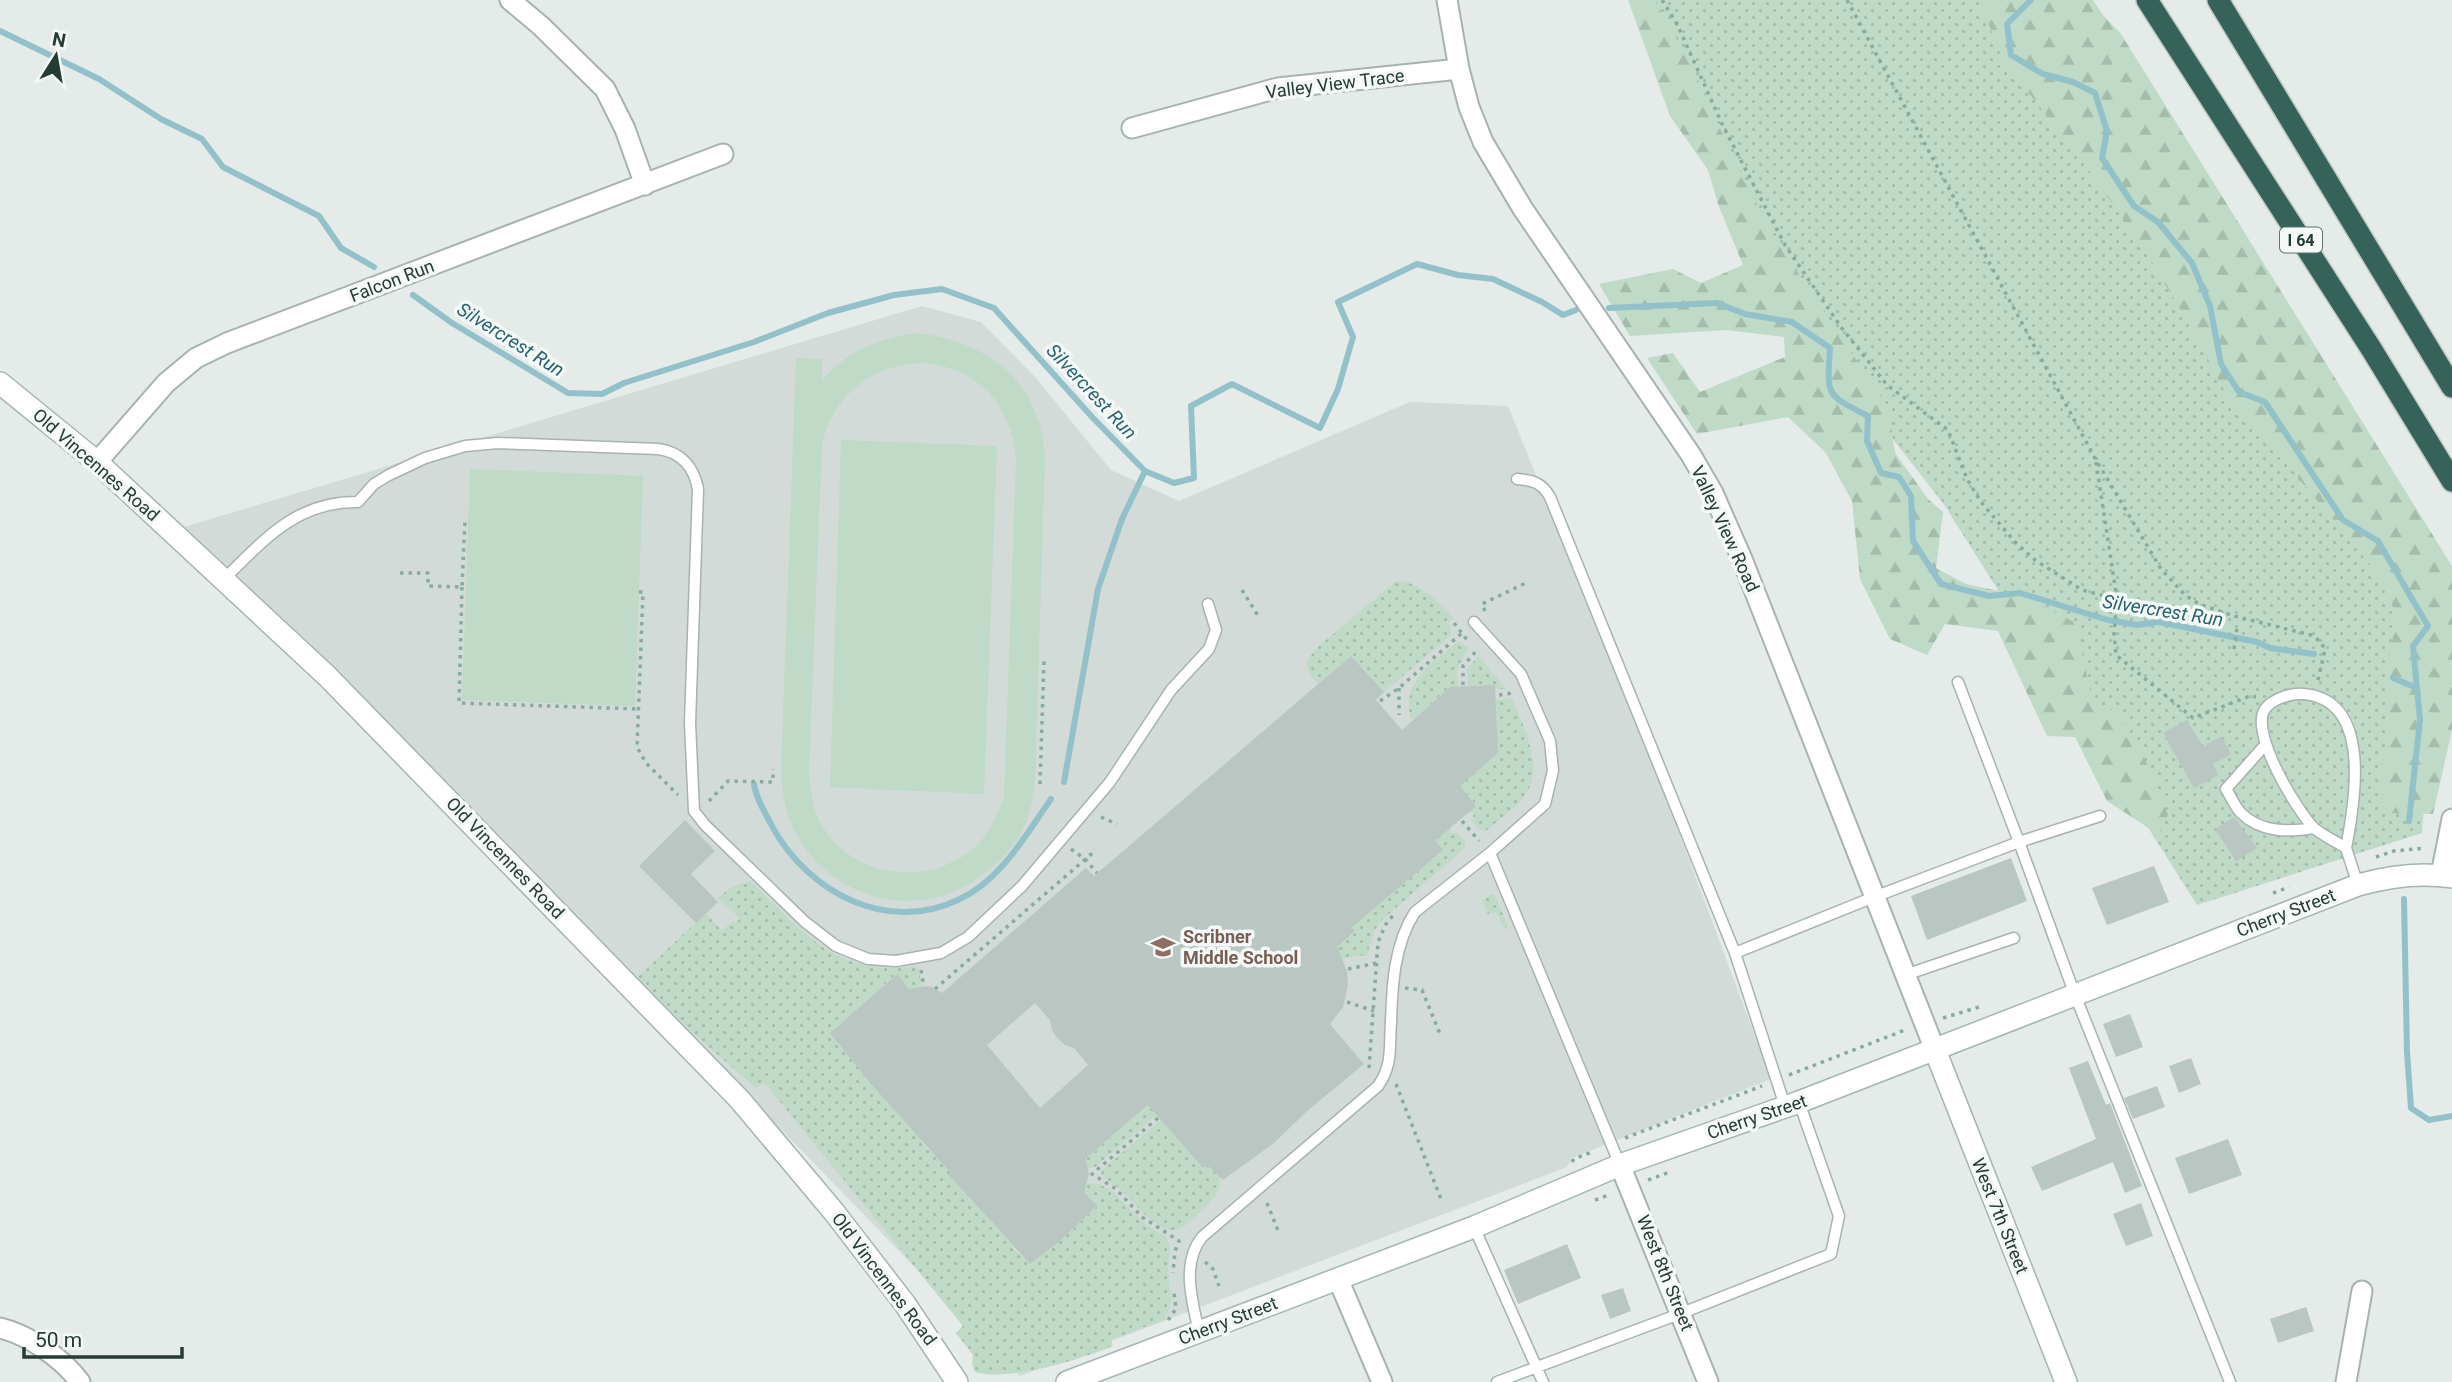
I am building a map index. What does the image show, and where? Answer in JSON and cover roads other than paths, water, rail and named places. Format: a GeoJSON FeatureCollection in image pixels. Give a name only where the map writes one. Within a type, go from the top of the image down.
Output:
{"type":"FeatureCollection","features":[{"type":"Feature","properties":{"kind":"highway","name":"I 64"},"geometry":{"type":"LineString","coordinates":[[2147,0],[2372,350],[2452,481]]}},
{"type":"Feature","properties":{"kind":"highway"},"geometry":{"type":"LineString","coordinates":[[2218,0],[2452,387]]}},
{"type":"Feature","properties":{"kind":"street"},"geometry":{"type":"LineString","coordinates":[[510,0],[606,89],[625,130],[645,185]]}},
{"type":"Feature","properties":{"kind":"street","name":"Valley View Road"},"geometry":{"type":"LineString","coordinates":[[1447,0],[1459,69],[1469,107],[1483,142],[1500,173],[1675,431],[1713,493],[1742,559],[1905,975],[1926,1054]]}},
{"type":"Feature","properties":{"kind":"street","name":"Valley View Trace"},"geometry":{"type":"LineString","coordinates":[[1132,128],[1278,88],[1459,69]]}},
{"type":"Feature","properties":{"kind":"street","name":"Falcon Run"},"geometry":{"type":"LineString","coordinates":[[97,463],[166,383],[195,358],[227,343],[723,154]]}},
{"type":"Feature","properties":{"kind":"street","name":"Old Vincennes Road"},"geometry":{"type":"LineString","coordinates":[[0,383],[97,463],[327,676],[740,1100],[890,1284],[957,1382]]}},
{"type":"Feature","properties":{"kind":"street"},"geometry":{"type":"LineString","coordinates":[[2447,876],[2452,819]]}},
{"type":"Feature","properties":{"kind":"street","name":"Cherry Street"},"geometry":{"type":"LineString","coordinates":[[1067,1382],[1474,1227],[1620,1165],[1926,1054],[2358,885],[2384,878],[2447,876]]}},
{"type":"Feature","properties":{"kind":"street","name":"West 7th Street"},"geometry":{"type":"LineString","coordinates":[[1926,1054],[2066,1382]]}},
{"type":"Feature","properties":{"kind":"street","name":"West 8th Street"},"geometry":{"type":"LineString","coordinates":[[1620,1165],[1708,1382]]}},
{"type":"Feature","properties":{"kind":"street"},"geometry":{"type":"LineString","coordinates":[[1338,1279],[1381,1382]]}},
{"type":"Feature","properties":{"kind":"street"},"geometry":{"type":"LineString","coordinates":[[2346,1382],[2362,1291]]}},
{"type":"Feature","properties":{"kind":"street"},"geometry":{"type":"LineString","coordinates":[[0,1328],[28,1339],[63,1364],[80,1382]]}},
{"type":"Feature","properties":{"kind":"lane"},"geometry":{"type":"LineString","coordinates":[[224,579],[281,526],[321,505],[358,502],[374,484],[388,475],[446,452],[486,443],[658,449],[672,452],[683,459],[695,475],[699,498],[690,723],[695,814],[826,940],[868,958],[896,961],[932,956],[952,948],[968,937],[1021,886],[1061,841],[1110,782],[1171,690],[1209,649],[1216,630],[1208,604]]}},
{"type":"Feature","properties":{"kind":"lane"},"geometry":{"type":"LineString","coordinates":[[1497,1382],[1832,1254],[1839,1216],[1550,497],[1543,485],[1531,480],[1517,479]]}},
{"type":"Feature","properties":{"kind":"lane"},"geometry":{"type":"LineString","coordinates":[[1199,1332],[1190,1281],[1192,1251],[1202,1237],[1378,1086],[1389,1063],[1393,986],[1402,939],[1415,912],[1490,853],[1545,804],[1553,771],[1550,741],[1521,674],[1474,621]]}},
{"type":"Feature","properties":{"kind":"lane"},"geometry":{"type":"LineString","coordinates":[[1958,682],[2075,995],[2230,1382]]}},
{"type":"Feature","properties":{"kind":"lane"},"geometry":{"type":"LineString","coordinates":[[2346,848],[2314,828],[2286,790],[2265,745],[2262,717],[2265,709],[2275,701],[2294,693],[2315,696],[2327,702],[2343,718],[2353,744],[2357,771],[2346,848],[2358,885]]}},
{"type":"Feature","properties":{"kind":"lane"},"geometry":{"type":"LineString","coordinates":[[2265,745],[2226,789],[2241,813],[2264,828],[2289,832],[2314,828]]}},
{"type":"Feature","properties":{"kind":"lane"},"geometry":{"type":"LineString","coordinates":[[1735,953],[2019,842],[2100,816]]}},
{"type":"Feature","properties":{"kind":"lane"},"geometry":{"type":"LineString","coordinates":[[1490,853],[1620,1165]]}},
{"type":"Feature","properties":{"kind":"lane"},"geometry":{"type":"LineString","coordinates":[[1905,975],[2014,938]]}},
{"type":"Feature","properties":{"kind":"lane"},"geometry":{"type":"LineString","coordinates":[[1474,1227],[1543,1382]]}},
{"type":"Feature","properties":{"kind":"waterway"},"geometry":{"type":"LineString","coordinates":[[2031,0],[2007,24],[2011,55],[2043,74],[2073,82],[2095,93],[2107,131],[2102,158],[2134,206],[2158,222],[2192,263],[2210,306],[2221,364],[2239,392],[2265,402],[2343,520],[2378,541],[2428,626],[2413,646],[2420,720],[2409,821]]}},
{"type":"Feature","properties":{"kind":"waterway","name":"Silvercrest Run"},"geometry":{"type":"LineString","coordinates":[[0,31],[99,79],[161,119],[202,139],[223,167],[319,216],[341,248],[374,267]]}},
{"type":"Feature","properties":{"kind":"waterway","name":"Silvercrest Run"},"geometry":{"type":"LineString","coordinates":[[413,295],[452,323],[568,393],[602,394],[624,383],[754,342],[828,313],[894,295],[942,289],[994,308],[1093,418],[1145,471],[1174,483],[1194,478],[1191,406],[1232,384],[1320,428],[1338,389],[1353,337],[1338,302],[1417,264],[1458,275],[1493,279],[1563,315],[1576,310]]}},
{"type":"Feature","properties":{"kind":"waterway","name":"Silvercrest Run"},"geometry":{"type":"LineString","coordinates":[[1609,308],[1717,303],[1745,314],[1792,322],[1830,348],[1829,385],[1832,392],[1844,403],[1868,416],[1867,441],[1881,473],[1899,477],[1911,496],[1913,541],[1941,584],[1989,596],[2020,593],[2108,620],[2137,625],[2159,622],[2257,642],[2270,648],[2314,654]]}},
{"type":"Feature","properties":{"kind":"waterway"},"geometry":{"type":"LineString","coordinates":[[1064,782],[1098,589],[1122,519],[1145,471]]}},
{"type":"Feature","properties":{"kind":"waterway","name":"Silvercrest Run"},"geometry":{"type":"LineString","coordinates":[[2393,678],[2417,688]]}},
{"type":"Feature","properties":{"kind":"waterway"},"geometry":{"type":"LineString","coordinates":[[754,784],[759,801],[773,828],[788,851],[807,871],[828,888],[852,901],[877,909],[904,912],[931,909],[958,900],[987,881],[1011,856],[1051,799]]}},
{"type":"Feature","properties":{"kind":"waterway"},"geometry":{"type":"LineString","coordinates":[[2404,899],[2407,1052],[2411,1108],[2429,1120],[2452,1116]]}},
{"type":"Feature","properties":{"kind":"place","name":"Scribner Middle School"},"geometry":{"type":"Point","coordinates":[1163,947]}}]}
